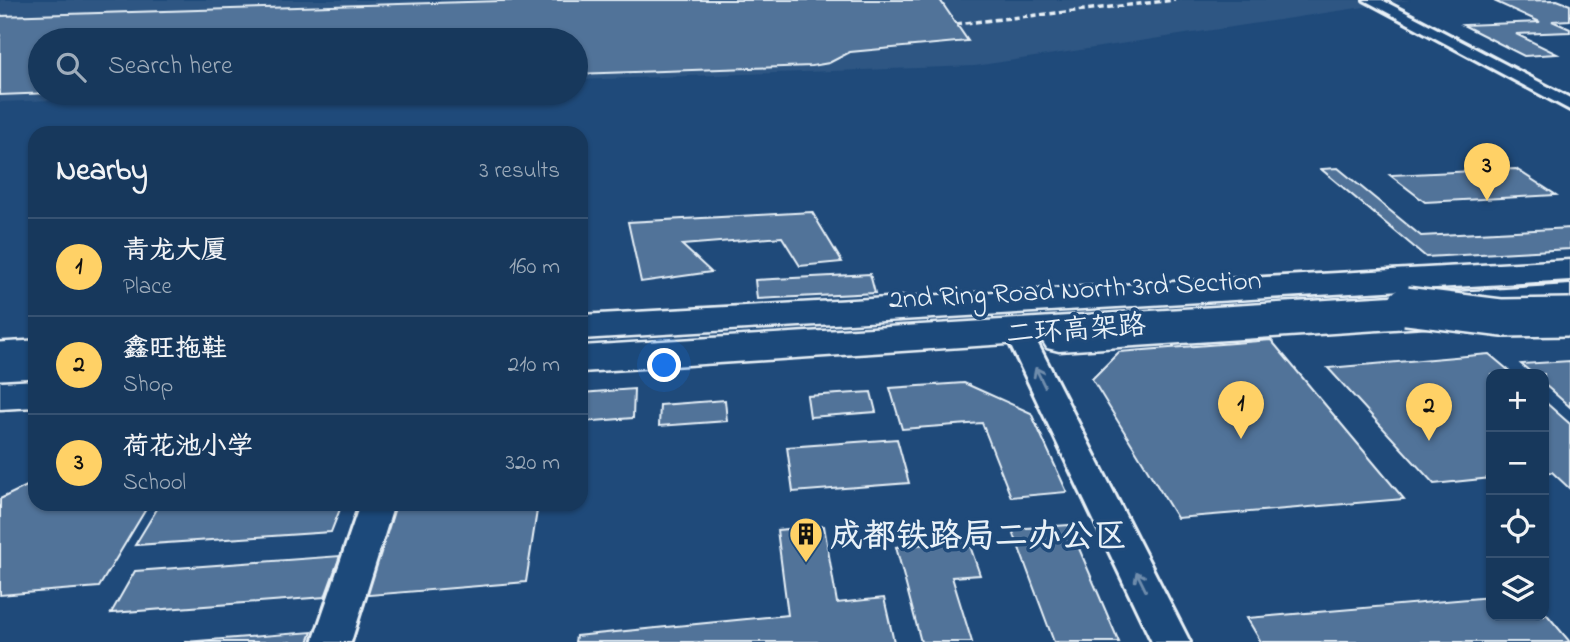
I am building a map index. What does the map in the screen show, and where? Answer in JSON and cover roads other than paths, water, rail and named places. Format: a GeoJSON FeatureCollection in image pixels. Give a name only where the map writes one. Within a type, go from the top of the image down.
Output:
{"type":"FeatureCollection","features":[{"type":"Feature","properties":{"kind":"highway","name":"二环高架路"},"geometry":{"type":"LineString","coordinates":[[588,327],[1570,270]]}},
{"type":"Feature","properties":{"kind":"highway","name":"二环高架路"},"geometry":{"type":"LineString","coordinates":[[588,359],[1570,296]]}},
{"type":"Feature","properties":{"kind":"highway"},"geometry":{"type":"LineString","coordinates":[[1406,306],[1502,318],[1570,317]]}},
{"type":"Feature","properties":{"kind":"highway"},"geometry":{"type":"LineString","coordinates":[[0,360],[28,359]]}},
{"type":"Feature","properties":{"kind":"highway"},"geometry":{"type":"LineString","coordinates":[[0,395],[28,393]]}},
{"type":"Feature","properties":{"kind":"main road","name":"2nd Ring Road North 3rd Section"},"geometry":{"type":"LineString","coordinates":[[588,317],[1570,262]]}},
{"type":"Feature","properties":{"kind":"main road","name":"2nd Ring Road North 3rd Section"},"geometry":{"type":"LineString","coordinates":[[588,369],[1570,311]]}},
{"type":"Feature","properties":{"kind":"main road"},"geometry":{"type":"LineString","coordinates":[[0,351],[28,349]]}},
{"type":"Feature","properties":{"kind":"main road"},"geometry":{"type":"LineString","coordinates":[[0,404],[28,402]]}},
{"type":"Feature","properties":{"kind":"street"},"geometry":{"type":"LineString","coordinates":[[1371,0],[1570,105]]}},
{"type":"Feature","properties":{"kind":"street"},"geometry":{"type":"LineString","coordinates":[[1023,342],[1171,642]]}},
{"type":"Feature","properties":{"kind":"street"},"geometry":{"type":"LineString","coordinates":[[332,642],[375,511]]}},
{"type":"Feature","properties":{"kind":"railway"},"geometry":{"type":"LineString","coordinates":[[956,24],[1175,0]]}},
{"type":"Feature","properties":{"kind":"place","name":"荷花池小学"},"geometry":{"type":"Point","coordinates":[1487,201]}},
{"type":"Feature","properties":{"kind":"place","name":"青龙大厦"},"geometry":{"type":"Point","coordinates":[1241,439]}},
{"type":"Feature","properties":{"kind":"place","name":"鑫旺拖鞋"},"geometry":{"type":"Point","coordinates":[1429,441]}},
{"type":"Feature","properties":{"kind":"place","name":"成都铁路局二办公区"},"geometry":{"type":"Point","coordinates":[806,564]}}]}
